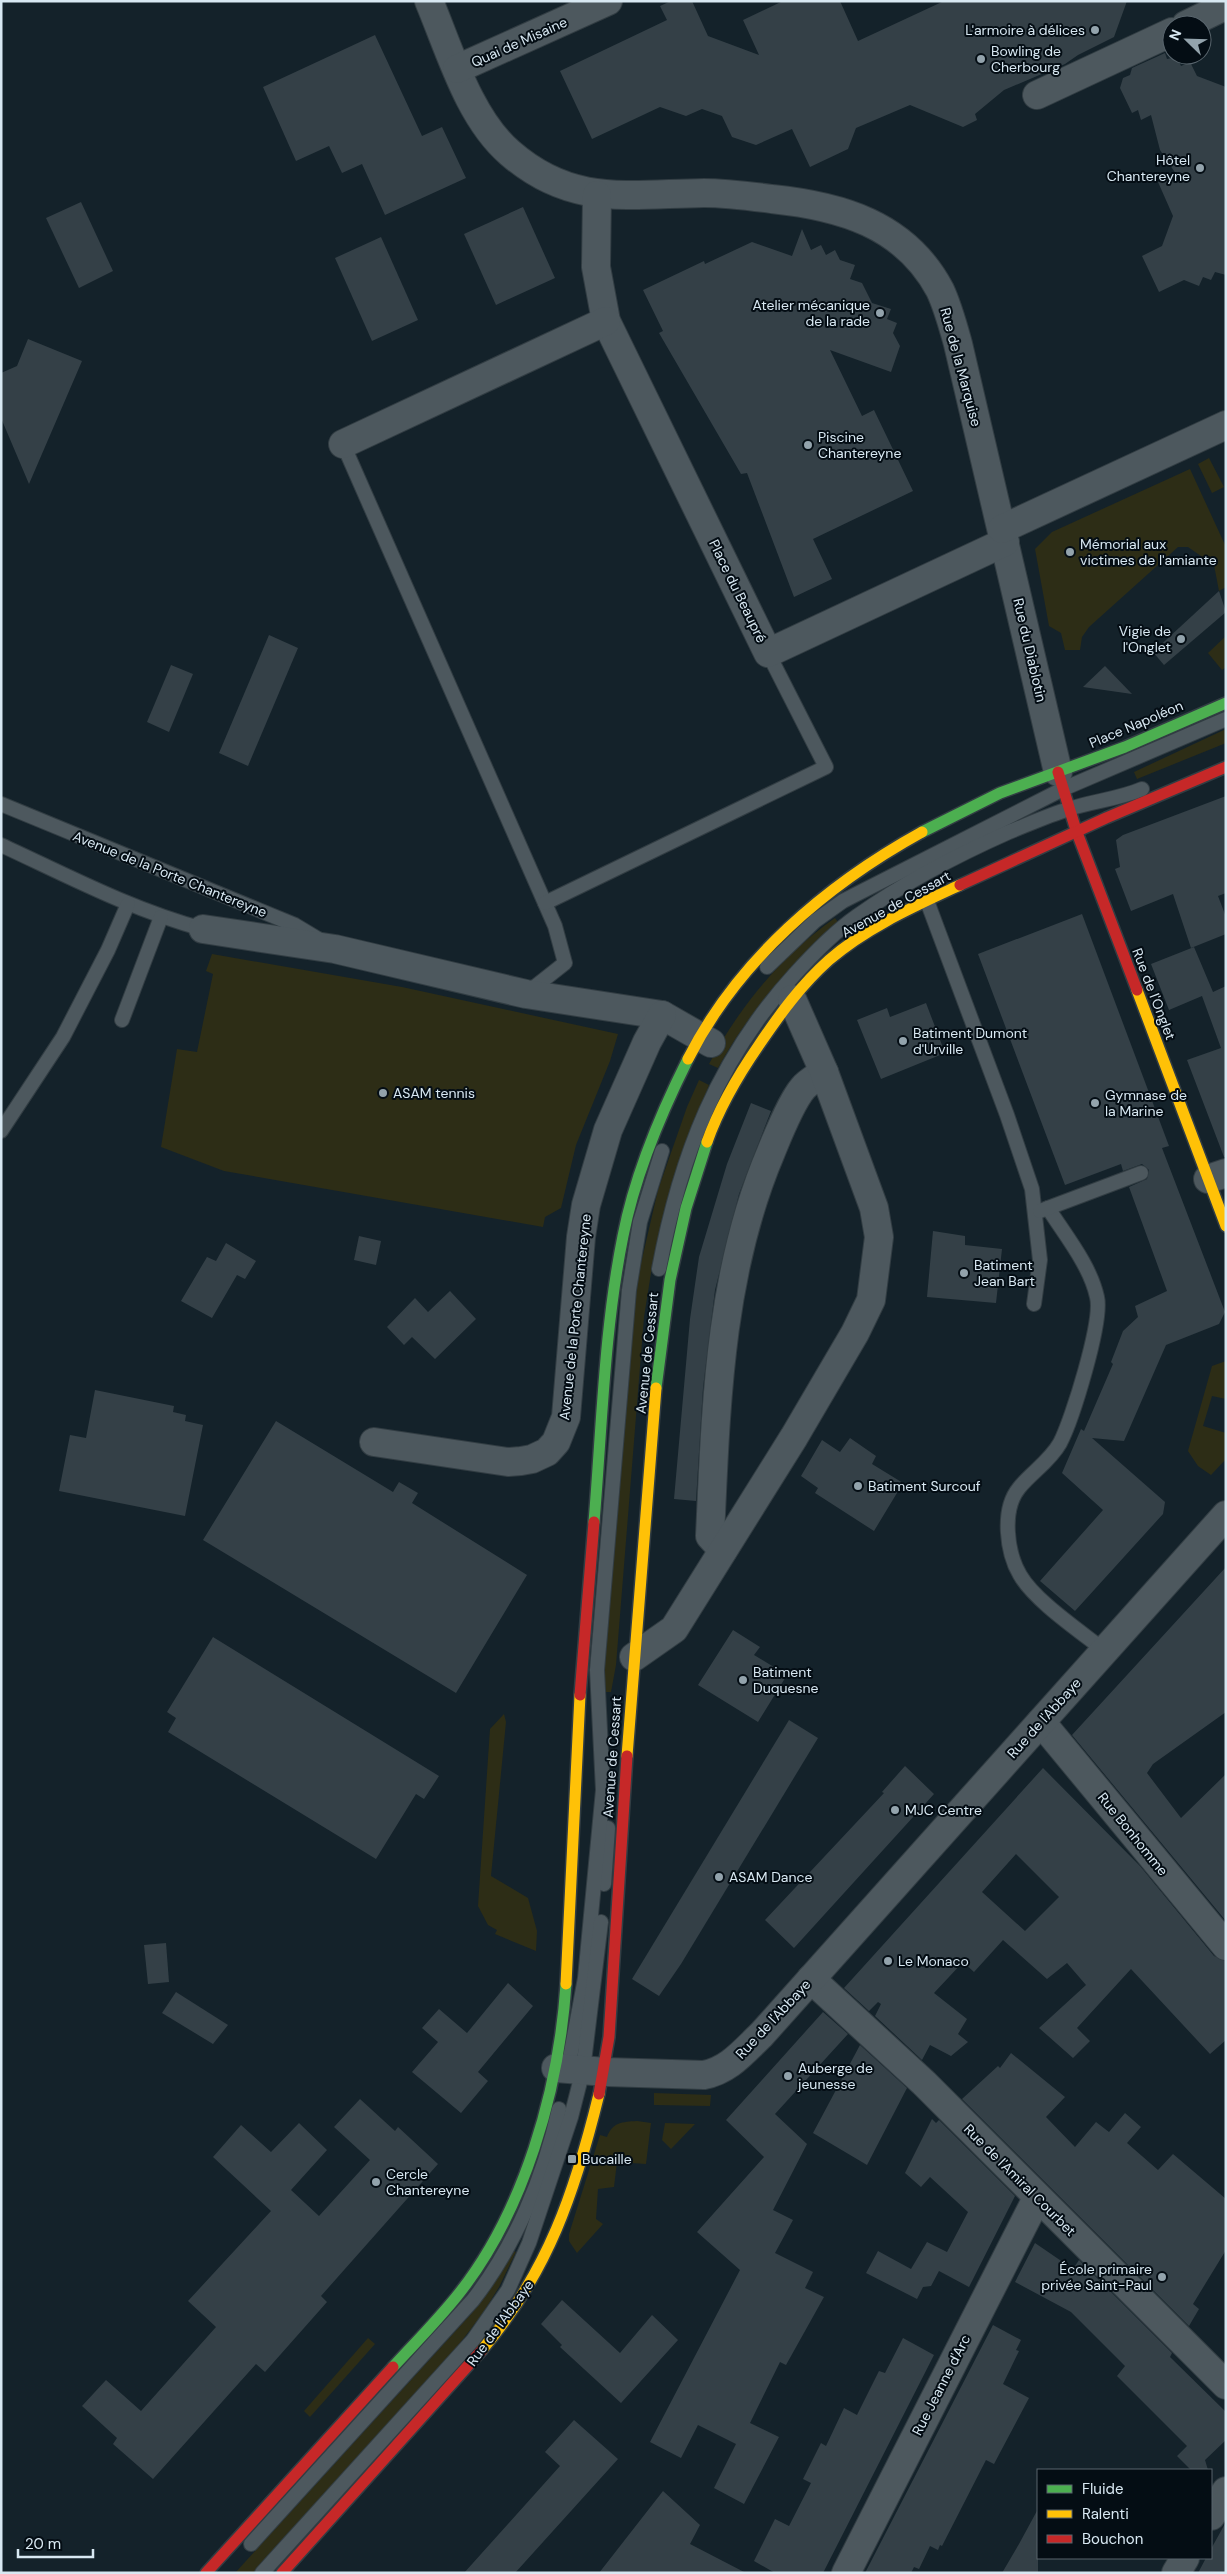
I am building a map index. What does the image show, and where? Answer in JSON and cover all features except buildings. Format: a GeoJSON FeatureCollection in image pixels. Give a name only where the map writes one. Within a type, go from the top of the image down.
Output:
{"type":"FeatureCollection","features":[{"type":"Feature","properties":{"kind":"main road","name":"Place Napoléon"},"geometry":{"type":"LineString","coordinates":[[1061,780],[1114,751],[1226,703]]}},
{"type":"Feature","properties":{"kind":"main road"},"geometry":{"type":"LineString","coordinates":[[1076,830],[1135,803],[1226,767]]}},
{"type":"Feature","properties":{"kind":"main road","name":"Rue de l'Onglet"},"geometry":{"type":"LineString","coordinates":[[1061,780],[1076,830],[1217,1176],[1226,1226]]}},
{"type":"Feature","properties":{"kind":"main road"},"geometry":{"type":"LineString","coordinates":[[706,1040],[728,995],[754,961],[786,927],[828,892],[870,861],[992,797],[1061,780]]}},
{"type":"Feature","properties":{"kind":"main road","name":"Avenue de Cessart"},"geometry":{"type":"LineString","coordinates":[[578,2070],[634,1657],[660,1357],[676,1244],[699,1162],[731,1086],[762,1035],[792,999],[837,954],[878,928],[927,901],[1076,830]]}},
{"type":"Feature","properties":{"kind":"main road","name":"Rue de l'Abbaye"},"geometry":{"type":"LineString","coordinates":[[282,2573],[468,2367],[501,2326],[532,2282],[550,2249],[568,2202],[578,2070],[564,2000],[566,1926],[578,1788],[580,1694],[612,1297],[627,1214],[648,1145],[670,1094],[706,1040]]}},
{"type":"Feature","properties":{"kind":"main road","name":"Rue de l'Abbaye"},"geometry":{"type":"LineString","coordinates":[[206,2573],[430,2328],[476,2270],[502,2221],[528,2164],[546,2109],[578,2070]]}},
{"type":"Feature","properties":{"kind":"street","name":"Rue de la Marquise"},"geometry":{"type":"LineString","coordinates":[[429,1],[479,118],[509,153],[531,170],[552,182],[597,195],[706,193],[794,201],[851,214],[889,233],[904,246],[933,280],[948,309],[1004,536]]}},
{"type":"Feature","properties":{"kind":"street","name":"Quai de Misaine"},"geometry":{"type":"LineString","coordinates":[[457,69],[608,1]]}},
{"type":"Feature","properties":{"kind":"street"},"geometry":{"type":"LineString","coordinates":[[1207,15],[1223,7]]}},
{"type":"Feature","properties":{"kind":"street"},"geometry":{"type":"LineString","coordinates":[[1037,95],[1162,37]]}},
{"type":"Feature","properties":{"kind":"street","name":"Place du Beaupré"},"geometry":{"type":"LineString","coordinates":[[597,195],[596,267],[606,321],[768,653],[1004,536]]}},
{"type":"Feature","properties":{"kind":"street"},"geometry":{"type":"LineString","coordinates":[[343,444],[606,321]]}},
{"type":"Feature","properties":{"kind":"street"},"geometry":{"type":"LineString","coordinates":[[1004,536],[1226,425]]}},
{"type":"Feature","properties":{"kind":"street","name":"Rue du Diablotin"},"geometry":{"type":"LineString","coordinates":[[1004,536],[1061,780]]}},
{"type":"Feature","properties":{"kind":"street","name":"Avenue de la Porte Chantereyne"},"geometry":{"type":"LineString","coordinates":[[203,929],[335,949],[526,994],[662,1015],[706,1040]]}},
{"type":"Feature","properties":{"kind":"street"},"geometry":{"type":"LineString","coordinates":[[634,1657],[674,1629],[856,1333],[871,1300],[878,1237],[874,1208],[824,1072],[792,999]]}},
{"type":"Feature","properties":{"kind":"street","name":"Avenue de la Porte Chantereyne"},"geometry":{"type":"LineString","coordinates":[[374,1442],[508,1462],[532,1460],[547,1452],[556,1442],[566,1417],[581,1236],[586,1205],[608,1130],[626,1087],[662,1015]]}},
{"type":"Feature","properties":{"kind":"street"},"geometry":{"type":"LineString","coordinates":[[723,1550],[710,1536],[718,1378],[724,1330],[740,1243],[760,1178],[778,1135],[803,1088],[824,1072]]}},
{"type":"Feature","properties":{"kind":"street","name":"Rue de l'Abbaye"},"geometry":{"type":"LineString","coordinates":[[578,2070],[704,2075],[719,2071],[735,2060],[761,2035],[1226,1515]]}},
{"type":"Feature","properties":{"kind":"street","name":"Rue Bonhomme"},"geometry":{"type":"LineString","coordinates":[[1041,1722],[1226,1946]]}},
{"type":"Feature","properties":{"kind":"street","name":"Rue de l'Amiral Courbet"},"geometry":{"type":"LineString","coordinates":[[811,1979],[924,2083],[1226,2385]]}},
{"type":"Feature","properties":{"kind":"street","name":"Rue Jeanne d'Arc"},"geometry":{"type":"LineString","coordinates":[[846,2573],[1037,2198]]}},
{"type":"Feature","properties":{"kind":"street"},"geometry":{"type":"LineString","coordinates":[[1212,2514],[1226,2491]]}},
{"type":"Feature","properties":{"kind":"street"},"geometry":{"type":"LineString","coordinates":[[1176,2573],[1184,2559]]}},
{"type":"Feature","properties":{"kind":"lane"},"geometry":{"type":"LineString","coordinates":[[343,444],[555,926],[565,964],[526,994]]}},
{"type":"Feature","properties":{"kind":"lane"},"geometry":{"type":"LineString","coordinates":[[545,903],[826,767],[768,653]]}},
{"type":"Feature","properties":{"kind":"lane"},"geometry":{"type":"LineString","coordinates":[[225,2573],[466,2308],[491,2277],[505,2254],[532,2193],[554,2128],[578,2070],[603,1790],[597,1670],[626,1319],[634,1247],[656,1166],[706,1040],[766,968],[815,922],[843,901],[1061,780],[1226,720]]}},
{"type":"Feature","properties":{"kind":"lane"},"geometry":{"type":"LineString","coordinates":[[654,1292],[677,1189],[706,1109],[734,1053],[779,991],[836,934],[856,916],[908,883],[1009,832],[1070,808],[1136,791],[1226,753]]}},
{"type":"Feature","properties":{"kind":"lane","name":"Avenue de la Porte Chantereyne"},"geometry":{"type":"LineString","coordinates":[[1,804],[295,925],[335,949]]}},
{"type":"Feature","properties":{"kind":"lane","name":"Avenue de la Porte Chantereyne"},"geometry":{"type":"LineString","coordinates":[[1,845],[161,918],[203,929]]}},
{"type":"Feature","properties":{"kind":"lane"},"geometry":{"type":"LineString","coordinates":[[927,901],[1008,1115],[1032,1189],[1040,1260],[1034,1304]]}},
{"type":"Feature","properties":{"kind":"lane"},"geometry":{"type":"LineString","coordinates":[[1,1131],[63,1037],[108,950],[128,904]]}},
{"type":"Feature","properties":{"kind":"lane"},"geometry":{"type":"LineString","coordinates":[[122,1020],[161,918]]}},
{"type":"Feature","properties":{"kind":"lane"},"geometry":{"type":"LineString","coordinates":[[1035,1213],[1141,1173]]}},
{"type":"Feature","properties":{"kind":"lane"},"geometry":{"type":"LineString","coordinates":[[1048,1208],[1085,1268],[1097,1298],[1097,1322],[1059,1445],[1017,1490],[1009,1513],[1009,1538],[1012,1554],[1020,1575],[1032,1592],[1104,1651]]}},
{"type":"Feature","properties":{"kind":"lane"},"geometry":{"type":"LineString","coordinates":[[262,2573],[452,2364],[490,2317],[524,2258],[571,2117],[601,1918],[646,1356]]}},
{"type":"Feature","properties":{"kind":"shaded area"},"geometry":{"type":"Polygon","coordinates":[[[1209,458],[1224,487],[1212,493],[1198,464],[1209,458]]]}},
{"type":"Feature","properties":{"kind":"shaded area"},"geometry":{"type":"Polygon","coordinates":[[[1190,469],[1226,547],[1226,587],[1219,591],[1214,565],[1188,547],[1178,547],[1089,627],[1082,637],[1080,650],[1065,650],[1061,633],[1049,626],[1035,549],[1052,532],[1190,469]]]}},
{"type":"Feature","properties":{"kind":"shaded area"},"geometry":{"type":"Polygon","coordinates":[[[1226,636],[1226,667],[1222,670],[1208,653],[1226,636]]]}},
{"type":"Feature","properties":{"kind":"shaded area"},"geometry":{"type":"Polygon","coordinates":[[[1226,729],[1226,743],[1137,779],[1134,772],[1226,729]]]}},
{"type":"Feature","properties":{"kind":"shaded area"},"geometry":{"type":"Polygon","coordinates":[[[835,918],[838,922],[804,955],[757,1008],[718,1068],[709,1064],[734,1022],[763,984],[797,948],[835,918]]]}},
{"type":"Feature","properties":{"kind":"shaded area","name":"ASAM tennis"},"geometry":{"type":"Polygon","coordinates":[[[212,954],[402,987],[618,1034],[610,1061],[576,1145],[561,1208],[545,1217],[543,1227],[224,1171],[161,1147],[177,1049],[197,1052],[213,974],[206,971],[212,954]]]}},
{"type":"Feature","properties":{"kind":"shaded area"},"geometry":{"type":"Polygon","coordinates":[[[699,1080],[709,1085],[673,1181],[651,1273],[644,1317],[616,1665],[611,1692],[606,1692],[602,1665],[629,1346],[639,1272],[658,1190],[687,1107],[699,1080]]]}},
{"type":"Feature","properties":{"kind":"shaded area"},"geometry":{"type":"Polygon","coordinates":[[[1226,1361],[1226,1399],[1212,1396],[1203,1426],[1226,1433],[1226,1459],[1211,1475],[1198,1466],[1188,1451],[1212,1366],[1226,1361]]]}},
{"type":"Feature","properties":{"kind":"shaded area"},"geometry":{"type":"Polygon","coordinates":[[[504,1714],[506,1722],[491,1876],[528,1898],[537,1931],[536,1951],[495,1934],[497,1930],[488,1925],[478,1906],[490,1729],[504,1714]]]}},
{"type":"Feature","properties":{"kind":"shaded area"},"geometry":{"type":"Polygon","coordinates":[[[654,2093],[711,2095],[710,2106],[654,2105],[654,2093]]]}},
{"type":"Feature","properties":{"kind":"shaded area"},"geometry":{"type":"Polygon","coordinates":[[[637,2121],[651,2123],[646,2164],[617,2162],[614,2187],[598,2189],[596,2219],[603,2224],[577,2253],[569,2241],[569,2234],[600,2135],[607,2137],[615,2126],[637,2121]]]}},
{"type":"Feature","properties":{"kind":"shaded area"},"geometry":{"type":"Polygon","coordinates":[[[665,2123],[695,2124],[671,2149],[662,2140],[665,2123]]]}},
{"type":"Feature","properties":{"kind":"shaded area"},"geometry":{"type":"Polygon","coordinates":[[[511,2250],[516,2252],[499,2287],[483,2313],[454,2351],[253,2573],[235,2573],[472,2313],[493,2283],[511,2250]]]}},
{"type":"Feature","properties":{"kind":"shaded area"},"geometry":{"type":"Polygon","coordinates":[[[368,2338],[375,2344],[310,2417],[304,2411],[368,2338]]]}},
{"type":"Feature","properties":{"kind":"traffic: fast"},"geometry":{"type":"LineString","coordinates":[[922,832],[1000,793],[1125,747],[1226,703]]}},
{"type":"Feature","properties":{"kind":"traffic: fast"},"geometry":{"type":"LineString","coordinates":[[594,1522],[604,1378],[623,1236],[641,1168],[688,1059]]}},
{"type":"Feature","properties":{"kind":"traffic: fast"},"geometry":{"type":"LineString","coordinates":[[656,1388],[670,1280],[686,1208],[707,1142]]}},
{"type":"Feature","properties":{"kind":"traffic: fast"},"geometry":{"type":"LineString","coordinates":[[393,2367],[457,2296],[481,2263],[519,2189],[534,2149],[546,2107],[562,2024],[566,1984]]}},
{"type":"Feature","properties":{"kind":"traffic: slow"},"geometry":{"type":"LineString","coordinates":[[688,1059],[708,1023],[732,989],[788,928],[852,876],[922,832]]}},
{"type":"Feature","properties":{"kind":"traffic: slow"},"geometry":{"type":"LineString","coordinates":[[707,1142],[723,1104],[737,1079],[775,1022],[809,979],[844,948],[875,927],[960,885]]}},
{"type":"Feature","properties":{"kind":"traffic: slow"},"geometry":{"type":"LineString","coordinates":[[1137,990],[1226,1226]]}},
{"type":"Feature","properties":{"kind":"traffic: slow"},"geometry":{"type":"LineString","coordinates":[[627,1756],[656,1388]]}},
{"type":"Feature","properties":{"kind":"traffic: slow"},"geometry":{"type":"LineString","coordinates":[[566,1984],[580,1695]]}},
{"type":"Feature","properties":{"kind":"traffic: slow"},"geometry":{"type":"LineString","coordinates":[[482,2350],[505,2321],[542,2261],[569,2198],[599,2094]]}},
{"type":"Feature","properties":{"kind":"traffic: jam"},"geometry":{"type":"LineString","coordinates":[[960,885],[1106,818],[1226,767]]}},
{"type":"Feature","properties":{"kind":"traffic: jam"},"geometry":{"type":"LineString","coordinates":[[1058,772],[1076,830],[1137,990]]}},
{"type":"Feature","properties":{"kind":"traffic: jam"},"geometry":{"type":"LineString","coordinates":[[580,1695],[594,1522]]}},
{"type":"Feature","properties":{"kind":"traffic: jam"},"geometry":{"type":"LineString","coordinates":[[599,2094],[609,2037],[627,1756]]}},
{"type":"Feature","properties":{"kind":"traffic: jam"},"geometry":{"type":"LineString","coordinates":[[282,2573],[482,2350]]}},
{"type":"Feature","properties":{"kind":"traffic: jam"},"geometry":{"type":"LineString","coordinates":[[206,2573],[393,2367]]}},
{"type":"Feature","properties":{"kind":"place","name":"L'armoire à délices"},"geometry":{"type":"Point","coordinates":[1095,30]}},
{"type":"Feature","properties":{"kind":"place","name":"Bowling de Cherbourg"},"geometry":{"type":"Point","coordinates":[981,59]}},
{"type":"Feature","properties":{"kind":"place","name":"Hôtel Chantereyne"},"geometry":{"type":"Point","coordinates":[1200,168]}},
{"type":"Feature","properties":{"kind":"place","name":"Atelier mécanique de la rade"},"geometry":{"type":"Point","coordinates":[880,313]}},
{"type":"Feature","properties":{"kind":"place","name":"Piscine Chantereyne"},"geometry":{"type":"Point","coordinates":[808,445]}},
{"type":"Feature","properties":{"kind":"place","name":"Mémorial aux victimes de l'amiante"},"geometry":{"type":"Point","coordinates":[1070,552]}},
{"type":"Feature","properties":{"kind":"place","name":"Vigie de l'Onglet"},"geometry":{"type":"Point","coordinates":[1181,639]}},
{"type":"Feature","properties":{"kind":"place","name":"Batiment Dumont d'Urville"},"geometry":{"type":"Point","coordinates":[903,1041]}},
{"type":"Feature","properties":{"kind":"place","name":"ASAM tennis"},"geometry":{"type":"Point","coordinates":[383,1093]}},
{"type":"Feature","properties":{"kind":"place","name":"Gymnase de la Marine"},"geometry":{"type":"Point","coordinates":[1095,1103]}},
{"type":"Feature","properties":{"kind":"place","name":"Batiment Jean Bart"},"geometry":{"type":"Point","coordinates":[964,1273]}},
{"type":"Feature","properties":{"kind":"place","name":"Batiment Surcouf"},"geometry":{"type":"Point","coordinates":[858,1486]}},
{"type":"Feature","properties":{"kind":"place","name":"Batiment Duquesne"},"geometry":{"type":"Point","coordinates":[743,1680]}},
{"type":"Feature","properties":{"kind":"place","name":"MJC Centre"},"geometry":{"type":"Point","coordinates":[895,1810]}},
{"type":"Feature","properties":{"kind":"place","name":"ASAM Dance"},"geometry":{"type":"Point","coordinates":[719,1877]}},
{"type":"Feature","properties":{"kind":"place","name":"Le Monaco"},"geometry":{"type":"Point","coordinates":[888,1961]}},
{"type":"Feature","properties":{"kind":"place","name":"Auberge de jeunesse"},"geometry":{"type":"Point","coordinates":[788,2076]}},
{"type":"Feature","properties":{"kind":"place","name":"Bucaille"},"geometry":{"type":"Point","coordinates":[572,2159]}},
{"type":"Feature","properties":{"kind":"place","name":"Cercle Chantereyne"},"geometry":{"type":"Point","coordinates":[376,2182]}},
{"type":"Feature","properties":{"kind":"place","name":"École primaire privée Saint-Paul"},"geometry":{"type":"Point","coordinates":[1162,2277]}}]}
